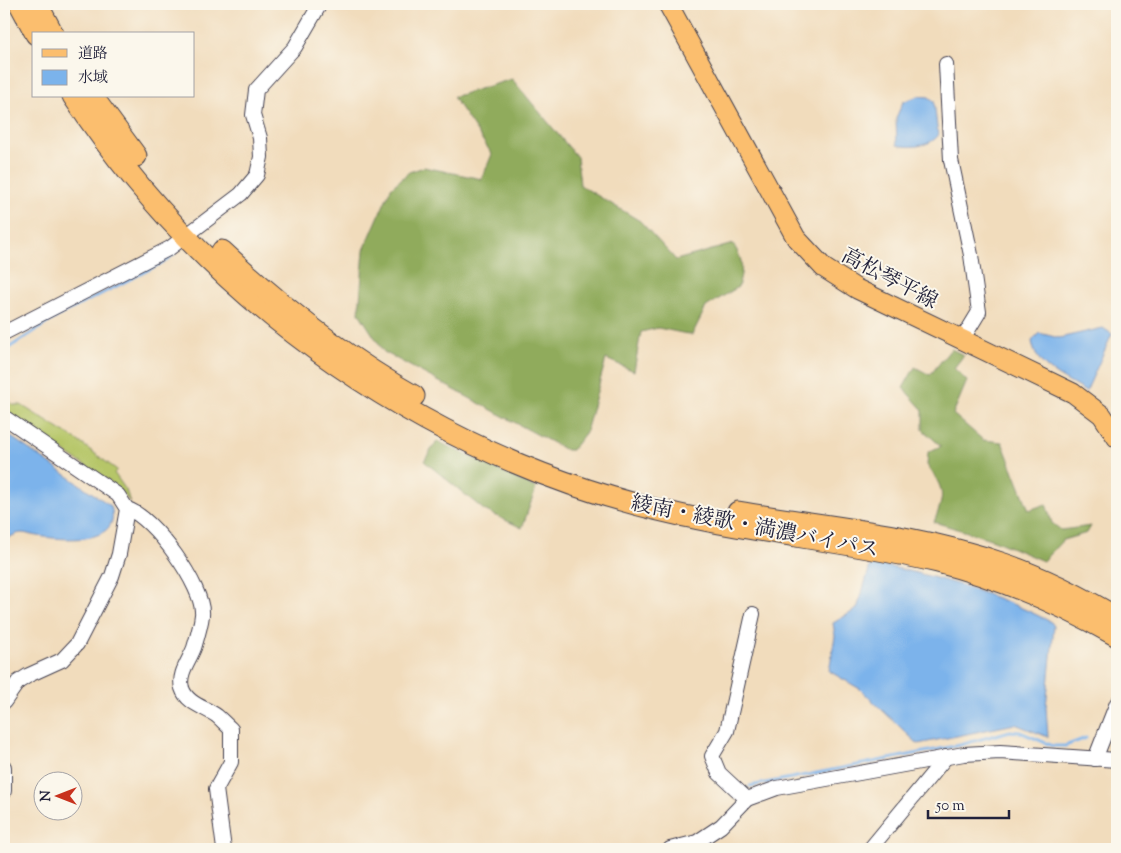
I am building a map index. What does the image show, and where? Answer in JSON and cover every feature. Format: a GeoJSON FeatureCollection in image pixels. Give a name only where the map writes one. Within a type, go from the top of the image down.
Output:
{"type":"FeatureCollection","features":[{"type":"Feature","properties":{"kind":"highway"},"geometry":{"type":"LineString","coordinates":[[20,4],[35,32]]}},
{"type":"Feature","properties":{"kind":"highway"},"geometry":{"type":"LineString","coordinates":[[37,4],[52,32]]}},
{"type":"Feature","properties":{"kind":"highway","name":"綾南・綾歌・満濃バイパス"},"geometry":{"type":"LineString","coordinates":[[74,98],[125,166],[191,232],[254,302],[336,365],[400,406],[449,433],[522,466],[615,499],[677,514],[941,563],[1072,611],[1117,636]]}},
{"type":"Feature","properties":{"kind":"highway","name":"綾南・綾歌・満濃バイパス"},"geometry":{"type":"LineString","coordinates":[[93,98],[136,157],[172,201],[191,232],[293,314],[352,357],[408,393],[458,420],[530,454],[621,485],[683,501],[909,540],[974,555],[1017,568],[1117,618]]}},
{"type":"Feature","properties":{"kind":"main road","name":"高松琴平線"},"geometry":{"type":"LineString","coordinates":[[668,4],[784,218],[808,253],[824,268],[857,290],[1073,392],[1102,415],[1117,438]]}},
{"type":"Feature","properties":{"kind":"street"},"geometry":{"type":"LineString","coordinates":[[4,332],[170,248],[241,194],[257,174],[261,158],[260,138],[253,115],[256,90],[295,47],[320,4]]}},
{"type":"Feature","properties":{"kind":"street"},"geometry":{"type":"LineString","coordinates":[[946,64],[951,160],[972,254],[979,312],[962,340]]}},
{"type":"Feature","properties":{"kind":"street"},"geometry":{"type":"LineString","coordinates":[[4,417],[118,496],[127,509],[136,512],[156,528],[194,582],[202,603],[202,614],[194,648],[183,671],[182,686],[191,702],[217,716],[231,729],[231,762],[216,789],[224,849]]}},
{"type":"Feature","properties":{"kind":"street"},"geometry":{"type":"LineString","coordinates":[[4,702],[18,682],[62,660],[77,644],[112,576],[119,554],[127,509]]}},
{"type":"Feature","properties":{"kind":"street"},"geometry":{"type":"LineString","coordinates":[[747,799],[719,773],[712,756],[727,731],[753,614]]}},
{"type":"Feature","properties":{"kind":"street"},"geometry":{"type":"LineString","coordinates":[[1095,759],[1117,703]]}},
{"type":"Feature","properties":{"kind":"street"},"geometry":{"type":"LineString","coordinates":[[670,849],[696,846],[722,826],[747,799],[777,788],[946,757],[1000,752],[1117,760]]}},
{"type":"Feature","properties":{"kind":"street"},"geometry":{"type":"LineString","coordinates":[[870,849],[946,757]]}},
{"type":"Feature","properties":{"kind":"street"},"geometry":{"type":"LineString","coordinates":[[4,767],[4,791]]}},
{"type":"Feature","properties":{"kind":"green space"},"geometry":{"type":"Polygon","coordinates":[[[512,79],[577,157],[580,185],[640,221],[676,260],[733,244],[741,260],[741,275],[738,287],[706,307],[692,335],[658,328],[641,332],[634,371],[606,359],[586,432],[572,450],[566,450],[384,352],[359,313],[364,250],[391,188],[409,172],[424,167],[482,179],[492,154],[453,97],[512,79]]]}},
{"type":"Feature","properties":{"kind":"green space"},"geometry":{"type":"Polygon","coordinates":[[[951,349],[964,355],[954,368],[967,381],[953,414],[983,440],[1002,442],[1029,510],[1046,504],[1052,523],[1061,530],[1091,526],[1087,533],[1063,540],[1043,561],[994,540],[934,522],[940,505],[941,493],[937,481],[927,465],[928,452],[941,446],[923,430],[923,410],[903,388],[915,367],[930,375],[951,349]]]}},
{"type":"Feature","properties":{"kind":"green space"},"geometry":{"type":"Polygon","coordinates":[[[4,398],[13,405],[21,405],[78,441],[117,470],[114,473],[126,490],[130,502],[115,485],[6,414],[4,411],[4,398]]]}},
{"type":"Feature","properties":{"kind":"green space"},"geometry":{"type":"Polygon","coordinates":[[[437,441],[536,488],[522,528],[484,510],[424,461],[437,441]]]}},
{"type":"Feature","properties":{"kind":"water"},"geometry":{"type":"Polygon","coordinates":[[[918,96],[929,97],[934,101],[938,136],[934,140],[919,146],[897,145],[896,118],[903,102],[918,96]]]}},
{"type":"Feature","properties":{"kind":"water"},"geometry":{"type":"Polygon","coordinates":[[[1103,328],[1112,334],[1086,392],[1052,371],[1034,350],[1032,341],[1039,333],[1059,338],[1103,328]]]}},
{"type":"Feature","properties":{"kind":"water"},"geometry":{"type":"Polygon","coordinates":[[[4,432],[111,506],[112,519],[108,528],[100,534],[88,538],[61,539],[22,533],[4,540],[4,432]]]}},
{"type":"Feature","properties":{"kind":"water"},"geometry":{"type":"Polygon","coordinates":[[[871,563],[963,586],[1008,602],[1051,622],[1054,626],[1046,707],[1048,737],[1015,724],[918,744],[860,689],[829,671],[835,636],[833,623],[857,609],[871,563]]]}},
{"type":"Feature","properties":{"kind":"waterway"},"geometry":{"type":"LineString","coordinates":[[4,351],[58,316],[162,263],[174,254]]}},
{"type":"Feature","properties":{"kind":"waterway"},"geometry":{"type":"LineString","coordinates":[[750,786],[960,745],[1010,731],[1020,732],[1053,746],[1065,746],[1086,738]]}}]}
